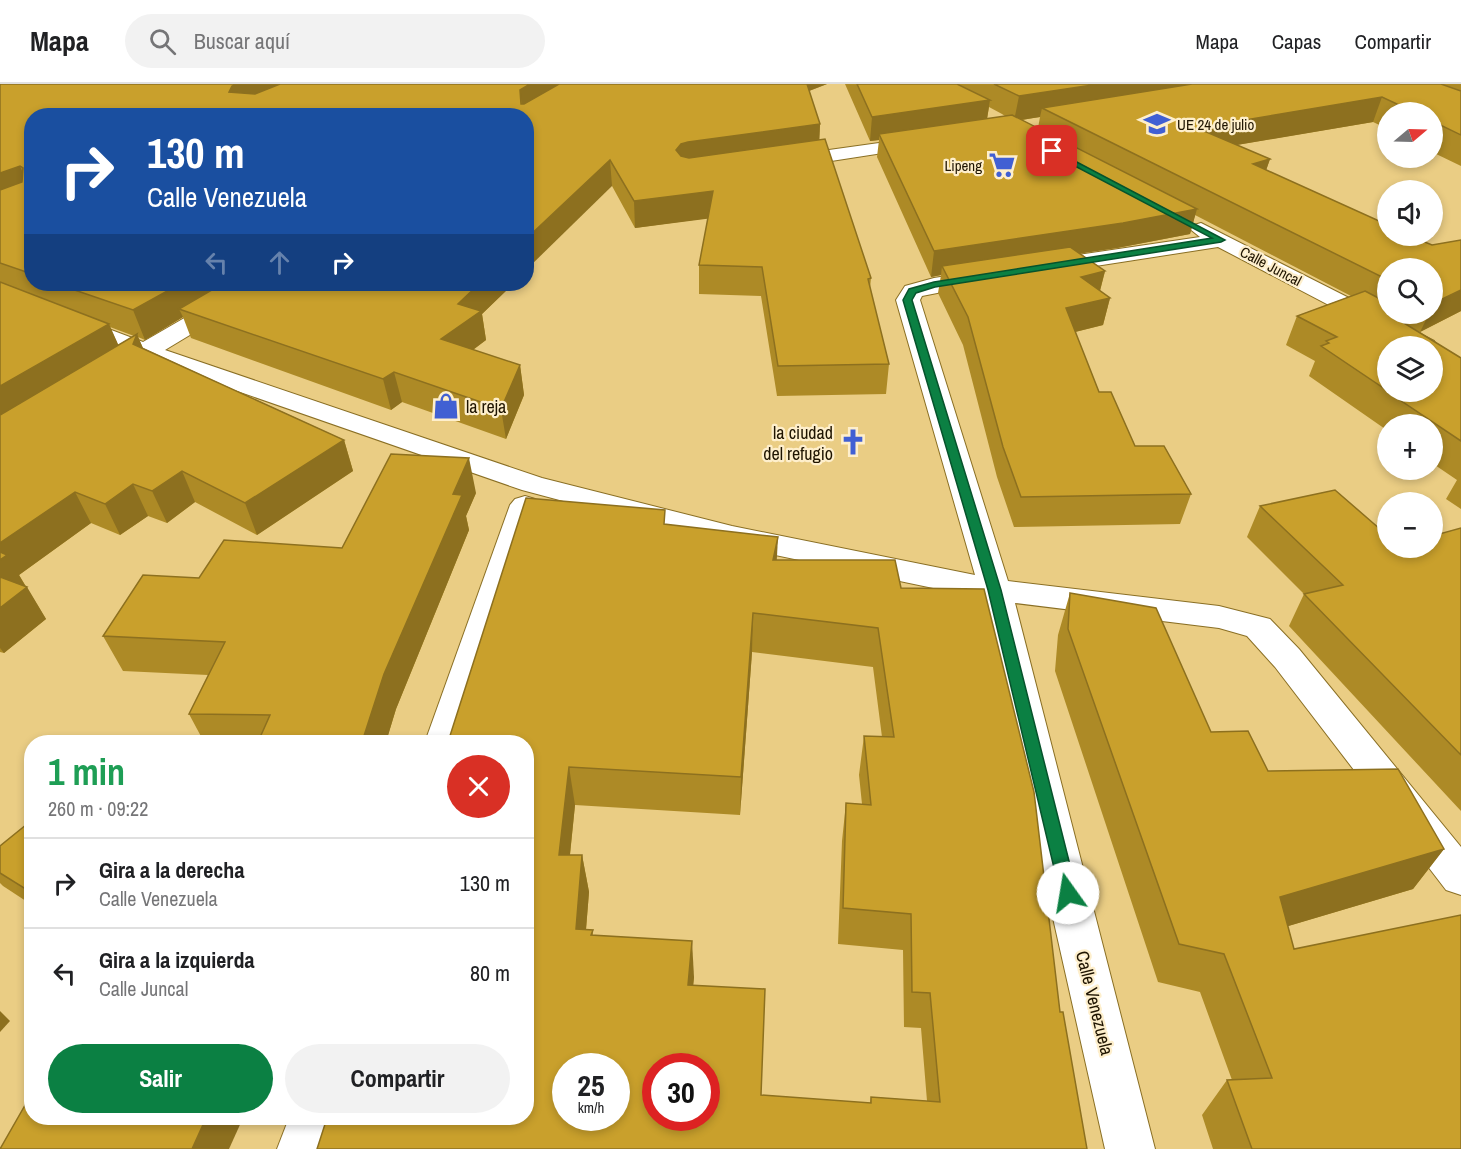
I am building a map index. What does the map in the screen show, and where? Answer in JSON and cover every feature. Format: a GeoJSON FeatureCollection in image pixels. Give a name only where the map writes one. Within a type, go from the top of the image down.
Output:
{"type":"FeatureCollection","features":[{"type":"Feature","properties":{"kind":"street"},"geometry":{"type":"LineString","coordinates":[[769,164],[942,139]]}},
{"type":"Feature","properties":{"kind":"street","name":"Calle Juncal"},"geometry":{"type":"LineString","coordinates":[[1179,218],[1404,336]]}},
{"type":"Feature","properties":{"kind":"street","name":"Calle Venezuela"},"geometry":{"type":"LineString","coordinates":[[1130,1149],[995,590],[908,300],[913,291],[934,285],[1221,240]]}},
{"type":"Feature","properties":{"kind":"street"},"geometry":{"type":"LineString","coordinates":[[116,369],[246,291]]}},
{"type":"Feature","properties":{"kind":"street"},"geometry":{"type":"LineString","coordinates":[[0,295],[145,351],[532,484],[732,536],[995,590],[1219,617],[1258,627],[1294,667],[1461,877]]}},
{"type":"Feature","properties":{"kind":"street"},"geometry":{"type":"LineString","coordinates":[[444,735],[532,484]]}},
{"type":"Feature","properties":{"kind":"street"},"geometry":{"type":"LineString","coordinates":[[302,1149],[311,1125]]}},
{"type":"Feature","properties":{"kind":"building"},"geometry":{"type":"Polygon","coordinates":[[[0,84],[237,84],[232,86],[229,92],[255,94],[280,84],[530,84],[520,90],[521,104],[524,104],[559,84],[807,84],[820,124],[688,142],[681,144],[676,150],[681,156],[689,158],[825,139],[871,278],[868,279],[889,364],[778,366],[762,267],[699,265],[713,191],[634,201],[610,160],[534,231],[534,108],[24,108],[24,271],[0,263],[0,190],[22,182],[23,168],[20,166],[0,173],[0,84]]]}},
{"type":"Feature","properties":{"kind":"building"},"geometry":{"type":"Polygon","coordinates":[[[857,84],[957,84],[990,100],[872,117],[857,84]]]}},
{"type":"Feature","properties":{"kind":"building"},"geometry":{"type":"Polygon","coordinates":[[[994,84],[1099,84],[1019,96],[994,84]]]}},
{"type":"Feature","properties":{"kind":"building"},"geometry":{"type":"Polygon","coordinates":[[[1192,84],[1441,84],[1461,91],[1461,135],[1443,126],[1443,102],[1393,102],[1382,97],[1197,128],[1270,159],[1253,164],[1377,220],[1377,246],[1443,246],[1443,243],[1461,240],[1461,290],[1443,299],[1443,258],[1377,258],[1377,275],[1042,108],[1192,84]]]}},
{"type":"Feature","properties":{"kind":"building"},"geometry":{"type":"Polygon","coordinates":[[[1012,115],[1197,209],[1123,223],[934,251],[879,134],[1012,115]]]}},
{"type":"Feature","properties":{"kind":"building"},"geometry":{"type":"Polygon","coordinates":[[[1070,247],[1105,271],[1081,277],[1110,298],[1066,308],[1099,392],[1111,392],[1135,446],[1164,446],[1191,494],[1021,497],[1003,447],[968,317],[942,266],[1070,247]]]}},
{"type":"Feature","properties":{"kind":"building"},"geometry":{"type":"Polygon","coordinates":[[[0,282],[109,324],[0,386],[0,282]]]}},
{"type":"Feature","properties":{"kind":"building"},"geometry":{"type":"Polygon","coordinates":[[[77,291],[167,291],[133,310],[77,291]]]}},
{"type":"Feature","properties":{"kind":"building"},"geometry":{"type":"Polygon","coordinates":[[[210,291],[472,291],[458,304],[481,311],[441,339],[520,365],[501,409],[394,372],[383,379],[179,309],[210,291]]]}},
{"type":"Feature","properties":{"kind":"building"},"geometry":{"type":"Polygon","coordinates":[[[1365,291],[1377,297],[1377,324],[1406,324],[1425,336],[1377,336],[1377,384],[1321,346],[1329,343],[1326,341],[1337,337],[1297,316],[1365,291]]]}},
{"type":"Feature","properties":{"kind":"building"},"geometry":{"type":"Polygon","coordinates":[[[137,334],[133,344],[344,440],[245,503],[182,471],[152,491],[133,484],[105,504],[75,492],[0,543],[0,415],[137,334]]]}},
{"type":"Feature","properties":{"kind":"building"},"geometry":{"type":"Polygon","coordinates":[[[1443,347],[1461,358],[1461,441],[1443,429],[1443,414],[1421,414],[1403,402],[1443,402],[1443,347]]]}},
{"type":"Feature","properties":{"kind":"building"},"geometry":{"type":"Polygon","coordinates":[[[391,454],[469,458],[453,494],[462,495],[384,674],[364,735],[261,735],[270,715],[189,714],[225,642],[103,636],[143,575],[199,578],[224,540],[342,548],[391,454]]]}},
{"type":"Feature","properties":{"kind":"building"},"geometry":{"type":"Polygon","coordinates":[[[1335,490],[1377,526],[1377,558],[1443,558],[1443,533],[1461,528],[1461,755],[1304,594],[1343,585],[1260,506],[1335,490]]]}},
{"type":"Feature","properties":{"kind":"building"},"geometry":{"type":"Polygon","coordinates":[[[526,498],[665,510],[664,524],[778,537],[773,560],[895,560],[901,588],[984,589],[1034,792],[1060,1012],[1063,1012],[1087,1149],[317,1149],[325,1125],[534,1125],[534,735],[450,735],[526,498]],[[753,613],[741,777],[569,767],[559,855],[582,855],[576,929],[593,930],[591,935],[692,941],[688,985],[765,989],[761,1095],[871,1103],[871,1097],[940,1102],[930,993],[912,992],[911,914],[843,908],[846,803],[871,805],[864,736],[894,737],[878,628],[753,613]]]}},
{"type":"Feature","properties":{"kind":"building"},"geometry":{"type":"Polygon","coordinates":[[[0,552],[7,555],[0,560],[0,552]]]}},
{"type":"Feature","properties":{"kind":"building"},"geometry":{"type":"Polygon","coordinates":[[[0,577],[27,587],[0,608],[0,577]]]}},
{"type":"Feature","properties":{"kind":"building"},"geometry":{"type":"Polygon","coordinates":[[[1070,593],[1156,608],[1211,732],[1248,731],[1268,771],[1398,769],[1444,849],[1280,897],[1294,949],[1461,915],[1461,1149],[1252,1149],[1227,1080],[1272,1078],[1224,954],[1179,944],[1068,629],[1070,593]]]}},
{"type":"Feature","properties":{"kind":"building"},"geometry":{"type":"Polygon","coordinates":[[[24,826],[24,888],[0,873],[0,846],[24,826]]]}},
{"type":"Feature","properties":{"kind":"building"},"geometry":{"type":"Polygon","coordinates":[[[24,1107],[24,1125],[203,1125],[192,1149],[0,1149],[24,1107]]]}},
{"type":"Feature","properties":{"kind":"place","name":"UE 24 de julio"},"geometry":{"type":"Point","coordinates":[1157,124]}},
{"type":"Feature","properties":{"kind":"place","name":"Lipeng"},"geometry":{"type":"Point","coordinates":[1002,165]}},
{"type":"Feature","properties":{"kind":"place","name":"la reja"},"geometry":{"type":"Point","coordinates":[446,406]}},
{"type":"Feature","properties":{"kind":"place","name":"la ciudad del refugio"},"geometry":{"type":"Point","coordinates":[853,442]}},
{"type":"Feature","properties":{"kind":"route"},"geometry":{"type":"LineString","coordinates":[[1052,151],[1221,240],[934,285],[913,291],[908,300],[995,590],[1068,893]]}}]}
